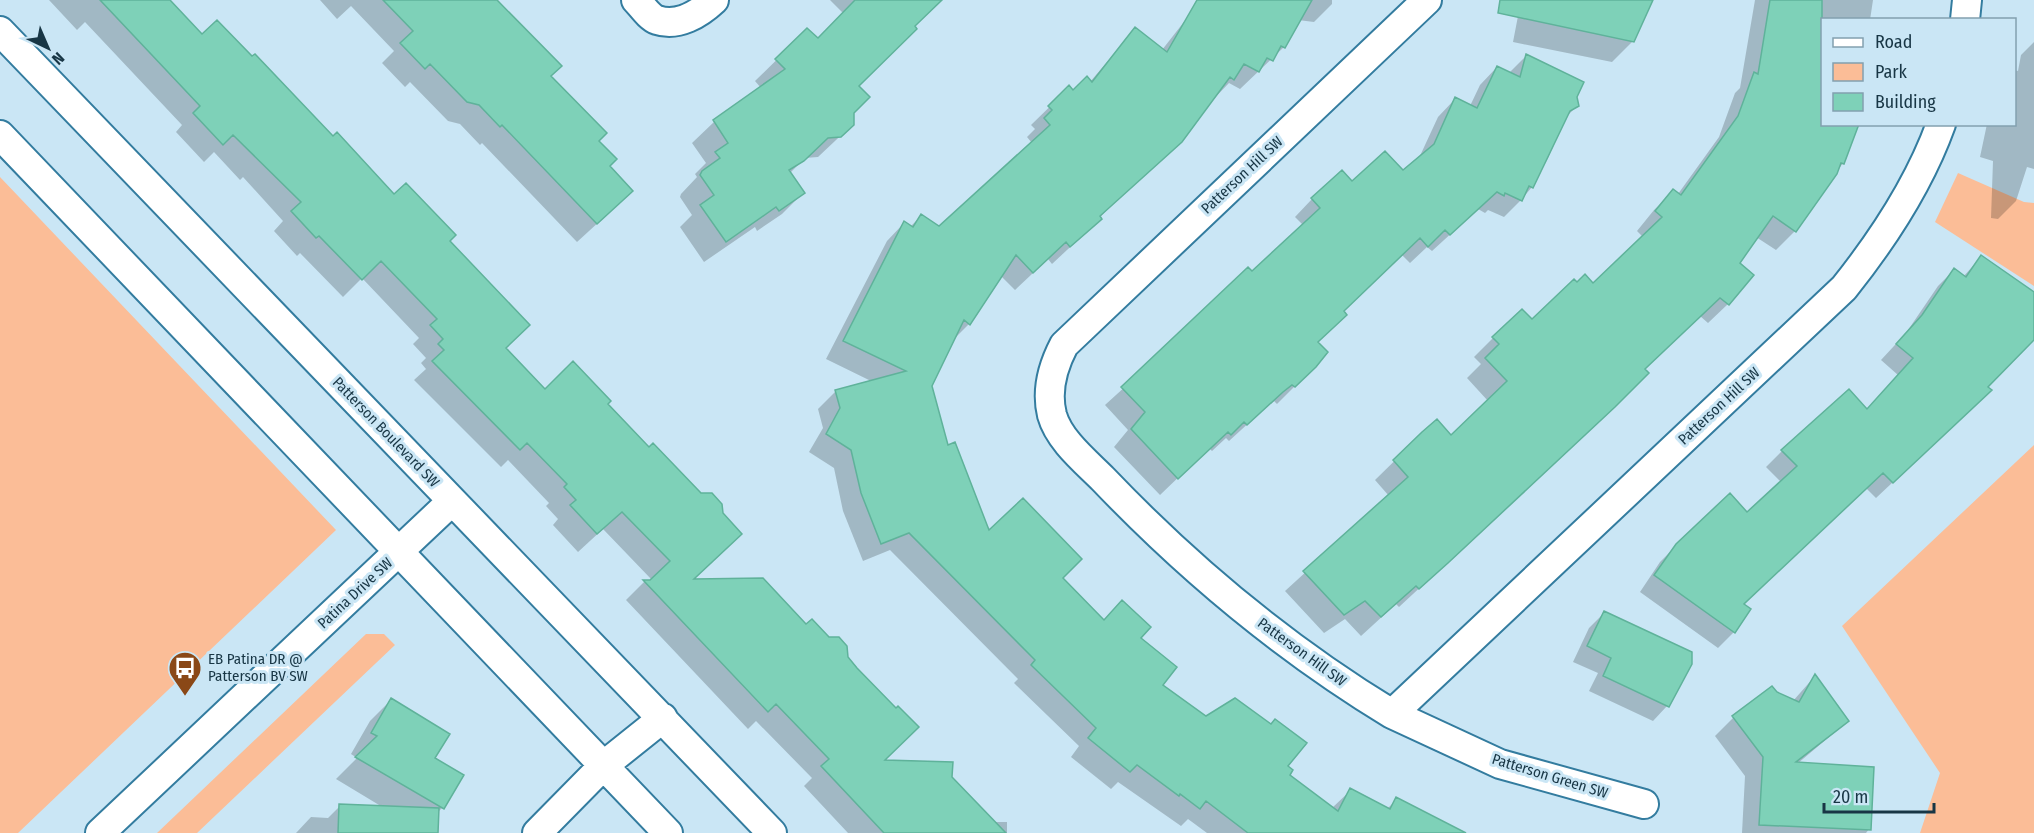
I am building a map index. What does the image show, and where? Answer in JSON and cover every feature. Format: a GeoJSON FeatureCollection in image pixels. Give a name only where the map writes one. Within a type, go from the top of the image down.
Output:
{"type":"FeatureCollection","features":[{"type":"Feature","properties":{"kind":"street"},"geometry":{"type":"LineString","coordinates":[[636,0],[655,19],[672,22],[694,16],[714,0]]}},
{"type":"Feature","properties":{"kind":"street","name":"Patterson Hill SW"},"geometry":{"type":"LineString","coordinates":[[1427,0],[1064,345],[1057,358],[1049,389],[1053,416],[1067,441],[1156,534],[1252,616],[1316,664],[1392,714],[1844,288],[1873,252],[1899,212],[1931,152],[1940,126]]}},
{"type":"Feature","properties":{"kind":"street"},"geometry":{"type":"LineString","coordinates":[[1965,18],[1967,0]]}},
{"type":"Feature","properties":{"kind":"street","name":"Patterson Boulevard SW"},"geometry":{"type":"LineString","coordinates":[[0,31],[772,833]]}},
{"type":"Feature","properties":{"kind":"street"},"geometry":{"type":"LineString","coordinates":[[0,135],[668,833]]}},
{"type":"Feature","properties":{"kind":"street","name":"Patina Drive SW"},"geometry":{"type":"LineString","coordinates":[[100,833],[452,501]]}},
{"type":"Feature","properties":{"kind":"street","name":"Patterson Green SW"},"geometry":{"type":"LineString","coordinates":[[1392,714],[1500,764],[1644,804]]}},
{"type":"Feature","properties":{"kind":"street"},"geometry":{"type":"LineString","coordinates":[[537,833],[603,766],[663,718]]}},
{"type":"Feature","properties":{"kind":"green space"},"geometry":{"type":"Polygon","coordinates":[[[1958,173],[2024,202],[2034,203],[2034,286],[1935,222],[1958,173]]]}},
{"type":"Feature","properties":{"kind":"green space"},"geometry":{"type":"Polygon","coordinates":[[[0,177],[336,530],[18,833],[0,833],[0,177]]]}},
{"type":"Feature","properties":{"kind":"green space"},"geometry":{"type":"Polygon","coordinates":[[[2034,445],[2034,833],[1920,833],[1940,773],[1842,626],[2034,445]]]}},
{"type":"Feature","properties":{"kind":"green space"},"geometry":{"type":"Polygon","coordinates":[[[366,634],[384,634],[395,645],[197,833],[157,833],[366,634]]]}},
{"type":"Feature","properties":{"kind":"building"},"geometry":{"type":"Polygon","coordinates":[[[100,0],[170,0],[202,34],[217,20],[252,56],[255,54],[333,136],[337,132],[394,194],[406,183],[456,235],[450,241],[530,325],[506,348],[545,389],[573,361],[611,401],[608,404],[649,447],[653,443],[701,493],[712,493],[722,504],[723,513],[742,534],[694,579],[763,578],[806,624],[812,619],[829,637],[839,637],[847,646],[848,657],[857,668],[896,708],[898,706],[919,727],[885,760],[953,762],[952,777],[1006,833],[884,833],[821,766],[829,759],[776,704],[768,712],[643,580],[650,580],[670,561],[622,512],[597,534],[570,505],[576,500],[564,487],[567,484],[527,443],[520,450],[432,361],[444,350],[438,344],[443,339],[430,325],[437,319],[381,261],[362,280],[319,236],[316,238],[291,211],[301,202],[233,135],[223,145],[193,113],[200,106],[100,0]]]}},
{"type":"Feature","properties":{"kind":"building"},"geometry":{"type":"Polygon","coordinates":[[[383,0],[497,0],[562,66],[551,76],[607,133],[599,141],[617,159],[610,166],[633,191],[597,224],[502,125],[500,127],[479,105],[467,102],[430,64],[425,69],[400,43],[413,31],[383,0]]]}},
{"type":"Feature","properties":{"kind":"building"},"geometry":{"type":"Polygon","coordinates":[[[855,0],[942,0],[915,26],[917,29],[859,86],[870,97],[854,113],[854,125],[841,137],[828,138],[804,161],[789,170],[805,193],[779,211],[776,207],[726,242],[700,205],[714,195],[700,175],[720,158],[715,152],[728,143],[713,120],[785,69],[775,59],[807,28],[818,38],[855,0]]]}},
{"type":"Feature","properties":{"kind":"building"},"geometry":{"type":"Polygon","coordinates":[[[1197,0],[1312,0],[1285,48],[1281,46],[1273,61],[1267,58],[1259,72],[1244,64],[1234,80],[1230,77],[1182,142],[1100,216],[1102,219],[1070,247],[1066,242],[1033,273],[1016,255],[970,325],[964,320],[932,386],[948,445],[955,442],[989,530],[1023,498],[1082,559],[1063,578],[1104,620],[1122,600],[1151,627],[1141,638],[1177,667],[1163,685],[1206,716],[1235,698],[1271,724],[1275,719],[1307,743],[1288,766],[1293,770],[1290,775],[1338,811],[1350,788],[1390,809],[1396,797],[1466,833],[1248,833],[1206,801],[1200,809],[1137,765],[1130,772],[1088,738],[1096,728],[1031,665],[1035,660],[909,533],[881,544],[861,493],[851,450],[826,434],[840,408],[835,390],[906,371],[843,341],[904,221],[913,227],[921,214],[939,226],[1050,125],[1044,118],[1052,110],[1048,106],[1069,85],[1073,90],[1087,76],[1092,82],[1135,27],[1167,52],[1197,0]]]}},
{"type":"Feature","properties":{"kind":"building"},"geometry":{"type":"Polygon","coordinates":[[[1500,0],[1653,0],[1634,42],[1498,13],[1500,0]]]}},
{"type":"Feature","properties":{"kind":"building"},"geometry":{"type":"Polygon","coordinates":[[[1770,0],[1822,0],[1821,126],[1858,126],[1844,164],[1841,163],[1837,174],[1796,232],[1773,216],[1740,263],[1754,275],[1729,305],[1720,298],[1645,369],[1649,373],[1615,407],[1419,589],[1416,586],[1381,617],[1365,601],[1344,615],[1303,571],[1408,477],[1393,460],[1422,432],[1437,419],[1451,435],[1507,381],[1485,358],[1499,344],[1492,337],[1522,309],[1532,319],[1574,279],[1577,282],[1585,274],[1593,283],[1662,217],[1655,211],[1673,189],[1681,195],[1738,116],[1754,72],[1758,74],[1770,0]]]}},
{"type":"Feature","properties":{"kind":"building"},"geometry":{"type":"Polygon","coordinates":[[[1526,54],[1584,82],[1577,97],[1579,106],[1570,111],[1533,188],[1529,186],[1522,201],[1497,192],[1450,235],[1445,230],[1428,247],[1420,238],[1344,311],[1347,315],[1318,342],[1328,352],[1316,367],[1295,387],[1292,385],[1283,392],[1247,425],[1244,422],[1231,435],[1228,432],[1178,479],[1131,429],[1145,412],[1121,387],[1248,267],[1252,271],[1320,208],[1311,198],[1342,170],[1352,181],[1385,151],[1403,170],[1434,144],[1455,97],[1477,108],[1497,66],[1520,77],[1526,54]]]}},
{"type":"Feature","properties":{"kind":"building"},"geometry":{"type":"Polygon","coordinates":[[[1981,255],[2034,292],[2034,340],[1988,387],[1992,390],[1893,483],[1883,473],[1744,604],[1751,609],[1735,633],[1654,575],[1676,544],[1730,493],[1747,512],[1797,466],[1781,450],[1849,389],[1867,409],[1913,358],[1896,344],[1922,315],[1954,268],[1966,277],[1981,255]]]}},
{"type":"Feature","properties":{"kind":"building"},"geometry":{"type":"Polygon","coordinates":[[[1604,611],[1692,652],[1692,664],[1669,707],[1603,676],[1611,658],[1587,646],[1604,611]]]}},
{"type":"Feature","properties":{"kind":"building"},"geometry":{"type":"Polygon","coordinates":[[[1815,674],[1849,721],[1796,762],[1874,767],[1871,830],[1759,825],[1763,757],[1732,716],[1772,686],[1777,692],[1799,702],[1815,674]]]}},
{"type":"Feature","properties":{"kind":"building"},"geometry":{"type":"Polygon","coordinates":[[[391,698],[450,734],[435,758],[464,775],[444,809],[355,757],[377,736],[371,733],[391,698]]]}},
{"type":"Feature","properties":{"kind":"building"},"geometry":{"type":"Polygon","coordinates":[[[339,804],[439,808],[438,833],[338,833],[339,804]]]}},
{"type":"Feature","properties":{"kind":"place","name":"EB Patina DR @ Patterson BV SW"},"geometry":{"type":"Point","coordinates":[185,697]}}]}
